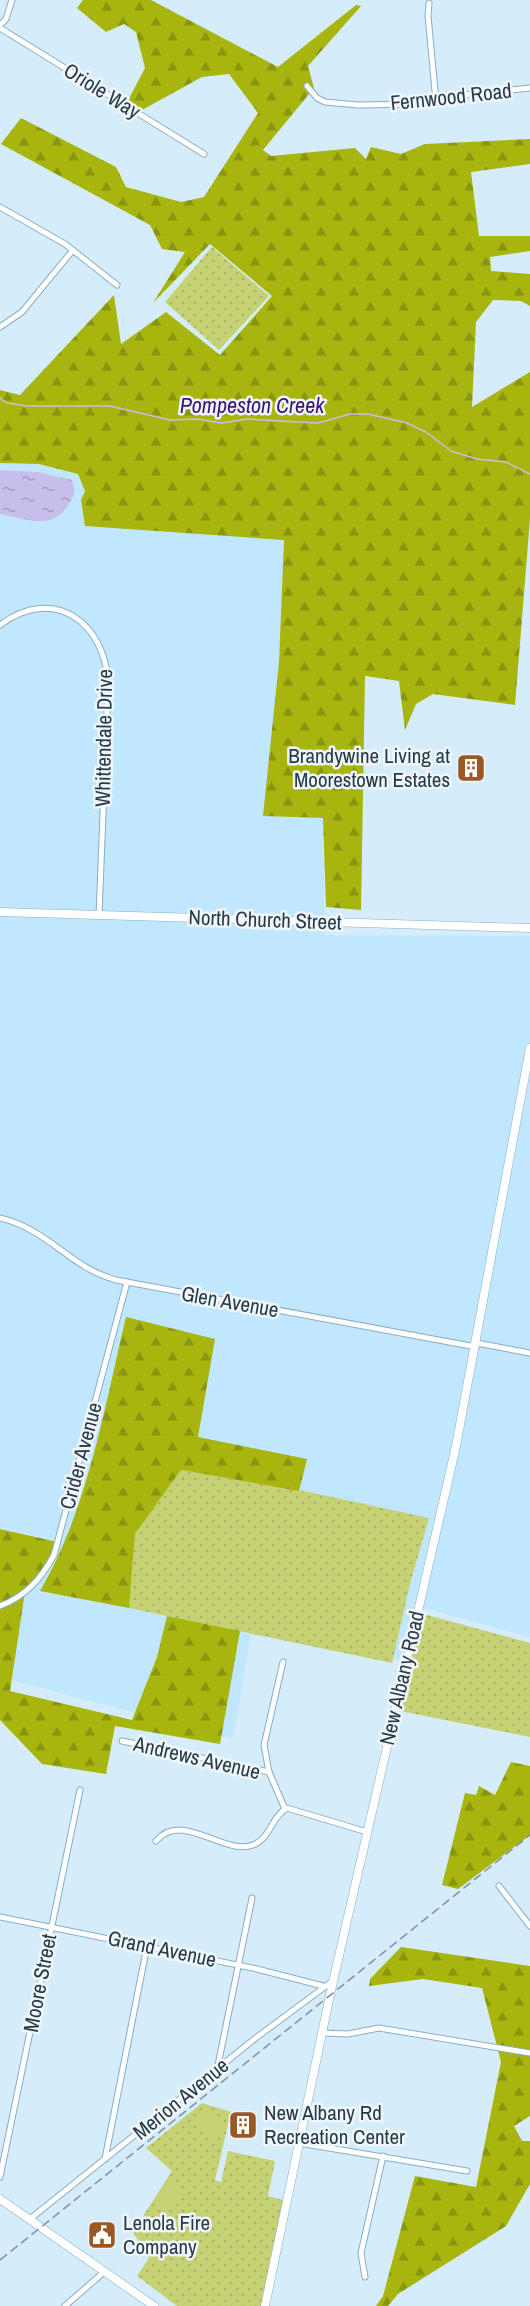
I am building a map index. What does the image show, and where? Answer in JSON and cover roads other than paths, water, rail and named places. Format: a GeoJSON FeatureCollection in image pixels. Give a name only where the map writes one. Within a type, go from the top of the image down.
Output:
{"type":"FeatureCollection","features":[{"type":"Feature","properties":{"kind":"main road","name":"North Church Street"},"geometry":{"type":"LineString","coordinates":[[0,912],[530,928]]}},
{"type":"Feature","properties":{"kind":"main road","name":"New Albany Road"},"geometry":{"type":"LineString","coordinates":[[265,2306],[334,1980],[408,1662],[476,1345],[530,1048]]}},
{"type":"Feature","properties":{"kind":"main road"},"geometry":{"type":"LineString","coordinates":[[0,2199],[154,2306]]}},
{"type":"Feature","properties":{"kind":"street"},"geometry":{"type":"LineString","coordinates":[[0,26],[6,19],[12,0]]}},
{"type":"Feature","properties":{"kind":"street"},"geometry":{"type":"LineString","coordinates":[[429,3],[428,16],[436,101]]}},
{"type":"Feature","properties":{"kind":"street","name":"Oriole Way"},"geometry":{"type":"LineString","coordinates":[[0,26],[204,154]]}},
{"type":"Feature","properties":{"kind":"street","name":"Fernwood Road"},"geometry":{"type":"LineString","coordinates":[[307,86],[317,98],[332,103],[402,105],[530,88]]}},
{"type":"Feature","properties":{"kind":"street"},"geometry":{"type":"LineString","coordinates":[[0,207],[73,250],[117,285]]}},
{"type":"Feature","properties":{"kind":"street"},"geometry":{"type":"LineString","coordinates":[[0,327],[22,312],[73,250]]}},
{"type":"Feature","properties":{"kind":"street","name":"Whittendale Drive"},"geometry":{"type":"LineString","coordinates":[[0,625],[28,610],[59,610],[84,624],[103,651],[108,686],[99,915]]}},
{"type":"Feature","properties":{"kind":"street","name":"Glen Avenue"},"geometry":{"type":"LineString","coordinates":[[0,1218],[34,1230],[82,1267],[127,1282],[530,1353]]}},
{"type":"Feature","properties":{"kind":"street","name":"Crider Avenue"},"geometry":{"type":"LineString","coordinates":[[0,1606],[26,1593],[46,1570],[54,1555],[127,1282]]}},
{"type":"Feature","properties":{"kind":"street"},"geometry":{"type":"LineString","coordinates":[[269,1772],[264,1745],[283,1662]]}},
{"type":"Feature","properties":{"kind":"street","name":"Andrews Avenue"},"geometry":{"type":"LineString","coordinates":[[122,1741],[269,1772],[285,1809]]}},
{"type":"Feature","properties":{"kind":"street","name":"Moore Street"},"geometry":{"type":"LineString","coordinates":[[0,2177],[80,1790]]}},
{"type":"Feature","properties":{"kind":"street"},"geometry":{"type":"LineString","coordinates":[[156,1841],[162,1835],[180,1831],[197,1832],[240,1845],[254,1845],[267,1834],[279,1814],[285,1809],[302,1811],[367,1832]]}},
{"type":"Feature","properties":{"kind":"street"},"geometry":{"type":"LineString","coordinates":[[499,1886],[530,1926]]}},
{"type":"Feature","properties":{"kind":"street"},"geometry":{"type":"LineString","coordinates":[[217,2070],[252,1898]]}},
{"type":"Feature","properties":{"kind":"street","name":"Grand Avenue"},"geometry":{"type":"LineString","coordinates":[[0,1917],[237,1965],[323,1986]]}},
{"type":"Feature","properties":{"kind":"street"},"geometry":{"type":"LineString","coordinates":[[105,2160],[147,1946]]}},
{"type":"Feature","properties":{"kind":"street","name":"Merion Avenue"},"geometry":{"type":"LineString","coordinates":[[30,2219],[323,1986],[334,1980]]}},
{"type":"Feature","properties":{"kind":"street"},"geometry":{"type":"LineString","coordinates":[[323,2033],[348,2034],[379,2028],[530,2053]]}},
{"type":"Feature","properties":{"kind":"street"},"geometry":{"type":"LineString","coordinates":[[299,2143],[467,2171]]}},
{"type":"Feature","properties":{"kind":"street"},"geometry":{"type":"LineString","coordinates":[[365,2277],[361,2253],[383,2156]]}},
{"type":"Feature","properties":{"kind":"street"},"geometry":{"type":"LineString","coordinates":[[65,2306],[105,2272]]}},
{"type":"Feature","properties":{"kind":"water"},"geometry":{"type":"Polygon","coordinates":[[[0,470],[39,472],[72,480],[75,492],[61,514],[53,519],[35,521],[0,514],[0,470]]]}},
{"type":"Feature","properties":{"kind":"waterway","name":"Pompeston Creek"},"geometry":{"type":"LineString","coordinates":[[0,398],[7,403],[27,406],[110,406],[170,420],[197,419],[221,423],[247,419],[318,423],[350,414],[368,414],[407,423],[426,432],[451,451],[477,459],[506,462],[530,474]]}},
{"type":"Feature","properties":{"kind":"railway"},"geometry":{"type":"LineString","coordinates":[[0,2260],[530,1835]]}},
{"type":"Feature","properties":{"kind":"place","name":"Brandywine Living at Moorestown Estates"},"geometry":{"type":"Point","coordinates":[471,768]}},
{"type":"Feature","properties":{"kind":"place","name":"New Albany Rd Recreation Center"},"geometry":{"type":"Point","coordinates":[243,2125]}},
{"type":"Feature","properties":{"kind":"place","name":"Lenola Fire Company"},"geometry":{"type":"Point","coordinates":[102,2235]}}]}
